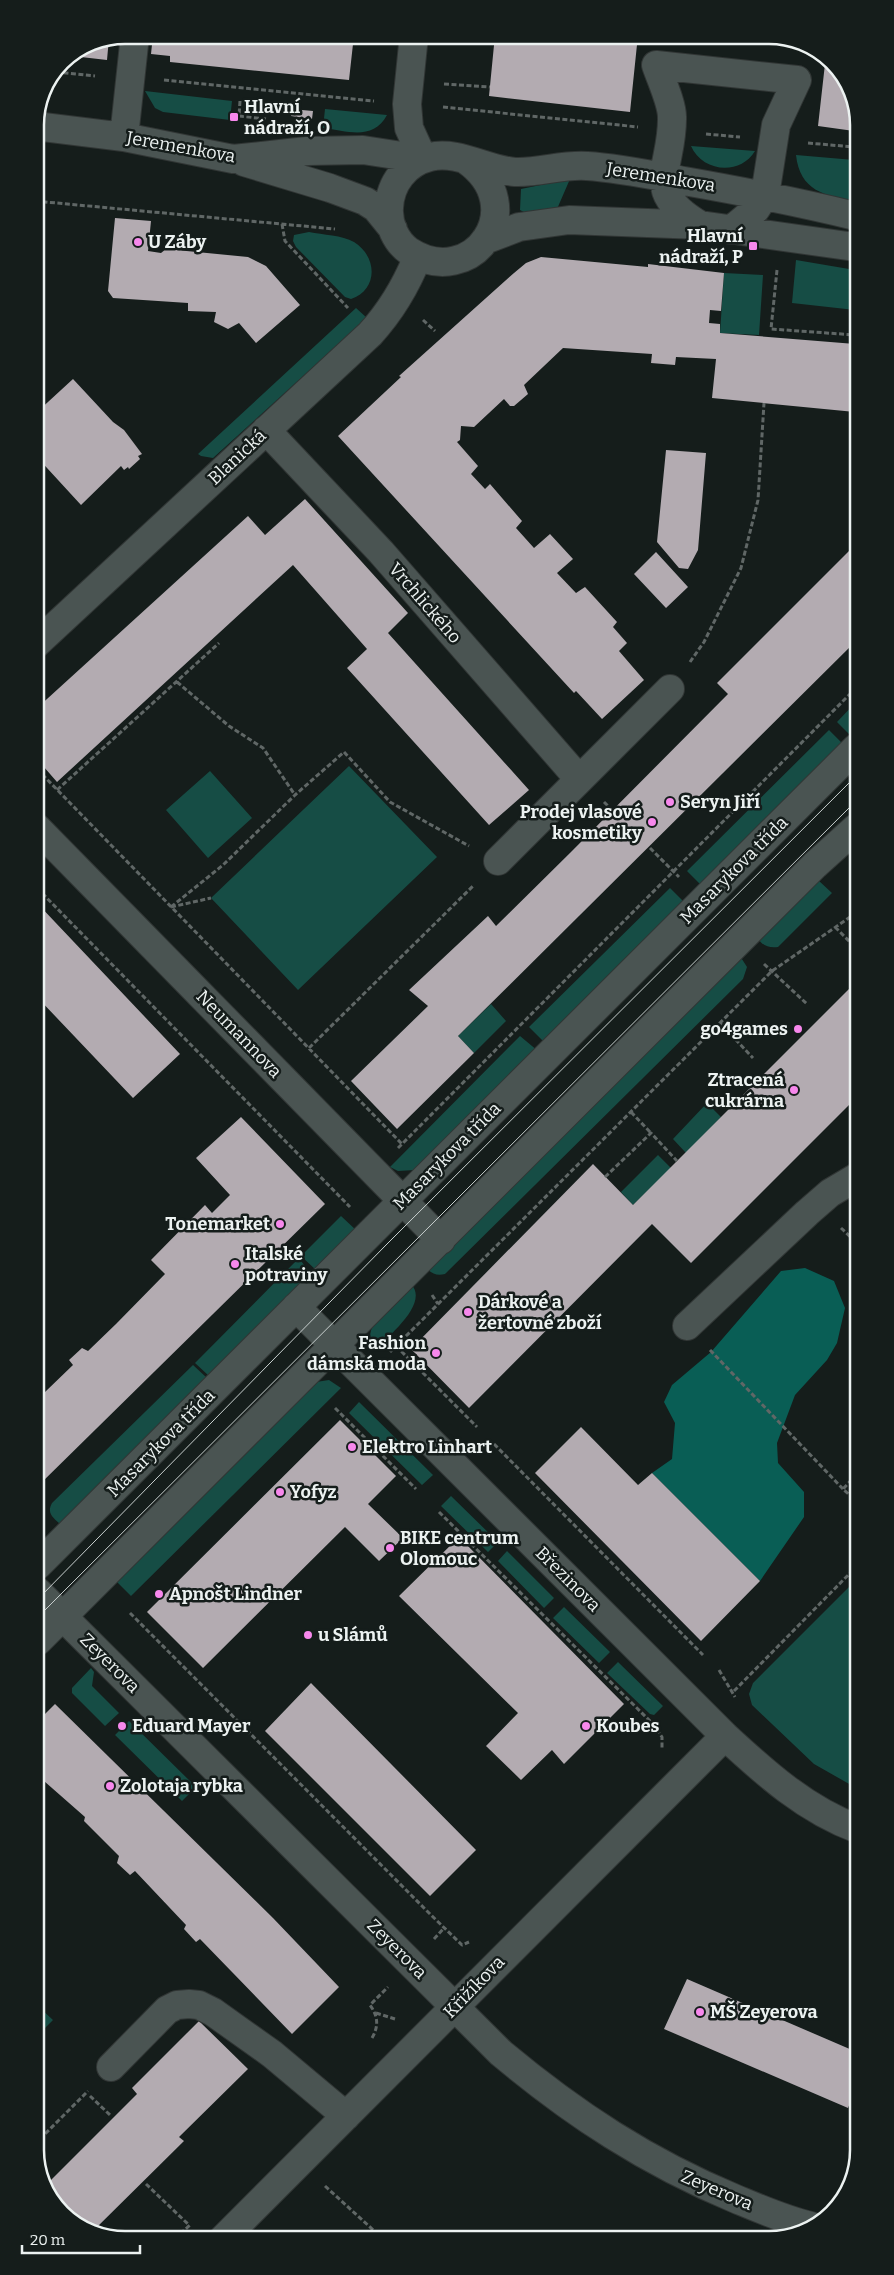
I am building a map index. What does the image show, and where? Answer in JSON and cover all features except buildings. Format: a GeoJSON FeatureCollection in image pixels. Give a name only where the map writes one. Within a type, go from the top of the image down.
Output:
{"type":"FeatureCollection","features":[{"type":"Feature","properties":{"kind":"street"},"geometry":{"type":"LineString","coordinates":[[124,137],[134,44]]}},
{"type":"Feature","properties":{"kind":"street"},"geometry":{"type":"LineString","coordinates":[[393,229],[389,216],[392,190],[398,178],[419,161],[406,104],[413,44]]}},
{"type":"Feature","properties":{"kind":"street"},"geometry":{"type":"LineString","coordinates":[[700,225],[686,217],[673,205],[666,193],[663,177],[672,115],[656,65],[797,80],[776,125],[765,195],[756,209],[731,230]]}},
{"type":"Feature","properties":{"kind":"street","name":"Jeremenkova"},"geometry":{"type":"LineString","coordinates":[[44,127],[124,137],[233,158],[306,151],[363,150],[385,152],[419,161],[442,155],[490,168],[514,172],[584,166],[663,177],[765,195],[850,215]]}},
{"type":"Feature","properties":{"kind":"street"},"geometry":{"type":"LineString","coordinates":[[233,158],[354,197],[376,208],[407,250],[436,262],[458,260],[468,256],[485,240],[492,228],[495,215],[492,189],[486,178],[466,160]]}},
{"type":"Feature","properties":{"kind":"street"},"geometry":{"type":"LineString","coordinates":[[485,240],[519,227],[569,220],[700,225],[850,246]]}},
{"type":"Feature","properties":{"kind":"street","name":"Blanická"},"geometry":{"type":"LineString","coordinates":[[44,637],[380,323],[402,292],[418,256]]}},
{"type":"Feature","properties":{"kind":"street","name":"Vrchlického"},"geometry":{"type":"LineString","coordinates":[[266,430],[381,552],[579,779]]}},
{"type":"Feature","properties":{"kind":"street"},"geometry":{"type":"LineString","coordinates":[[498,861],[670,689]]}},
{"type":"Feature","properties":{"kind":"street","name":"Masarykova třída"},"geometry":{"type":"LineString","coordinates":[[44,1558],[850,754]]}},
{"type":"Feature","properties":{"kind":"street"},"geometry":{"type":"LineString","coordinates":[[44,1635],[815,864],[850,833]]}},
{"type":"Feature","properties":{"kind":"street","name":"Neumannova"},"geometry":{"type":"LineString","coordinates":[[44,835],[441,1240]]}},
{"type":"Feature","properties":{"kind":"street"},"geometry":{"type":"LineString","coordinates":[[687,1326],[807,1213],[830,1193],[850,1181]]}},
{"type":"Feature","properties":{"kind":"street","name":"Březinova"},"geometry":{"type":"LineString","coordinates":[[296,1307],[725,1736],[773,1780],[812,1806],[850,1825]]}},
{"type":"Feature","properties":{"kind":"street","name":"Zeyerova"},"geometry":{"type":"LineString","coordinates":[[44,1598],[455,2007],[501,2052],[545,2090],[625,2145],[706,2187],[765,2211],[804,2224]]}},
{"type":"Feature","properties":{"kind":"street","name":"Křižíkova"},"geometry":{"type":"LineString","coordinates":[[231,2231],[725,1736]]}},
{"type":"Feature","properties":{"kind":"street"},"geometry":{"type":"LineString","coordinates":[[111,2067],[167,2010],[177,2005],[199,2005],[231,2023],[272,2054],[346,2116]]}},
{"type":"Feature","properties":{"kind":"path"},"geometry":{"type":"LineString","coordinates":[[63,73],[104,77]]}},
{"type":"Feature","properties":{"kind":"path"},"geometry":{"type":"LineString","coordinates":[[156,79],[378,101]]}},
{"type":"Feature","properties":{"kind":"path"},"geometry":{"type":"LineString","coordinates":[[480,87],[490,87]]}},
{"type":"Feature","properties":{"kind":"path"},"geometry":{"type":"LineString","coordinates":[[439,107],[641,128]]}},
{"type":"Feature","properties":{"kind":"path"},"geometry":{"type":"LineString","coordinates":[[702,133],[747,138]]}},
{"type":"Feature","properties":{"kind":"path"},"geometry":{"type":"LineString","coordinates":[[806,143],[850,147]]}},
{"type":"Feature","properties":{"kind":"path"},"geometry":{"type":"LineString","coordinates":[[44,202],[341,229]]}},
{"type":"Feature","properties":{"kind":"path"},"geometry":{"type":"LineString","coordinates":[[282,224],[285,241],[348,308],[341,314]]}},
{"type":"Feature","properties":{"kind":"path"},"geometry":{"type":"LineString","coordinates":[[778,265],[771,329],[850,335]]}},
{"type":"Feature","properties":{"kind":"path"},"geometry":{"type":"LineString","coordinates":[[670,689],[704,642],[741,568],[758,500],[764,403]]}},
{"type":"Feature","properties":{"kind":"path"},"geometry":{"type":"LineString","coordinates":[[57,790],[219,642]]}},
{"type":"Feature","properties":{"kind":"path"},"geometry":{"type":"LineString","coordinates":[[177,682],[229,726],[263,748],[295,795]]}},
{"type":"Feature","properties":{"kind":"path"},"geometry":{"type":"LineString","coordinates":[[374,1172],[850,694]]}},
{"type":"Feature","properties":{"kind":"path"},"geometry":{"type":"LineString","coordinates":[[171,907],[224,865],[295,795],[344,752],[390,802],[498,861],[309,1048]]}},
{"type":"Feature","properties":{"kind":"path"},"geometry":{"type":"LineString","coordinates":[[44,776],[402,1144]]}},
{"type":"Feature","properties":{"kind":"path"},"geometry":{"type":"LineString","coordinates":[[650,848],[674,871]]}},
{"type":"Feature","properties":{"kind":"path"},"geometry":{"type":"LineString","coordinates":[[44,895],[352,1208]]}},
{"type":"Feature","properties":{"kind":"path"},"geometry":{"type":"LineString","coordinates":[[171,907],[211,898]]}},
{"type":"Feature","properties":{"kind":"path"},"geometry":{"type":"LineString","coordinates":[[386,1357],[772,971],[850,917]]}},
{"type":"Feature","properties":{"kind":"path"},"geometry":{"type":"LineString","coordinates":[[835,927],[850,942]]}},
{"type":"Feature","properties":{"kind":"path"},"geometry":{"type":"LineString","coordinates":[[772,971],[807,1004]]}},
{"type":"Feature","properties":{"kind":"path"},"geometry":{"type":"LineString","coordinates":[[720,1023],[753,1058]]}},
{"type":"Feature","properties":{"kind":"path"},"geometry":{"type":"LineString","coordinates":[[630,1112],[678,1161]]}},
{"type":"Feature","properties":{"kind":"path"},"geometry":{"type":"LineString","coordinates":[[605,1177],[651,1133]]}},
{"type":"Feature","properties":{"kind":"path"},"geometry":{"type":"LineString","coordinates":[[687,1326],[850,1496]]}},
{"type":"Feature","properties":{"kind":"path"},"geometry":{"type":"LineString","coordinates":[[396,1346],[477,1427]]}},
{"type":"Feature","properties":{"kind":"path"},"geometry":{"type":"LineString","coordinates":[[335,1408],[416,1489]]}},
{"type":"Feature","properties":{"kind":"path"},"geometry":{"type":"LineString","coordinates":[[494,1444],[702,1654]]}},
{"type":"Feature","properties":{"kind":"path"},"geometry":{"type":"LineString","coordinates":[[843,1489],[850,1482]]}},
{"type":"Feature","properties":{"kind":"path"},"geometry":{"type":"LineString","coordinates":[[440,1512],[652,1724],[662,1737],[663,1746],[661,1753]]}},
{"type":"Feature","properties":{"kind":"path"},"geometry":{"type":"LineString","coordinates":[[734,1692],[850,1573]]}},
{"type":"Feature","properties":{"kind":"path"},"geometry":{"type":"LineString","coordinates":[[130,1613],[462,1945],[476,1939]]}},
{"type":"Feature","properties":{"kind":"path"},"geometry":{"type":"LineString","coordinates":[[388,1987],[370,2005],[376,2013],[396,2019]]}},
{"type":"Feature","properties":{"kind":"path"},"geometry":{"type":"LineString","coordinates":[[368,2045],[376,2032],[376,2013]]}},
{"type":"Feature","properties":{"kind":"path"},"geometry":{"type":"LineString","coordinates":[[44,2135],[111,2067]]}},
{"type":"Feature","properties":{"kind":"path"},"geometry":{"type":"LineString","coordinates":[[86,2092],[110,2115]]}},
{"type":"Feature","properties":{"kind":"path"},"geometry":{"type":"LineString","coordinates":[[298,2164],[374,2231]]}},
{"type":"Feature","properties":{"kind":"path"},"geometry":{"type":"LineString","coordinates":[[146,2184],[189,2225]]}},
{"type":"Feature","properties":{"kind":"green space"},"geometry":{"type":"Polygon","coordinates":[[[145,91],[232,101],[230,120],[163,112],[155,108],[145,91]]]}},
{"type":"Feature","properties":{"kind":"green space"},"geometry":{"type":"Polygon","coordinates":[[[325,109],[387,115],[375,128],[367,131],[351,132],[323,128],[325,109]]]}},
{"type":"Feature","properties":{"kind":"green space"},"geometry":{"type":"Polygon","coordinates":[[[691,146],[755,151],[740,164],[722,168],[712,166],[704,161],[696,155],[691,146]]]}},
{"type":"Feature","properties":{"kind":"green space"},"geometry":{"type":"Polygon","coordinates":[[[796,155],[850,160],[850,201],[824,194],[815,189],[808,184],[798,167],[796,155]]]}},
{"type":"Feature","properties":{"kind":"green space"},"geometry":{"type":"Polygon","coordinates":[[[570,179],[557,209],[526,213],[520,210],[521,189],[570,179]]]}},
{"type":"Feature","properties":{"kind":"green space"},"geometry":{"type":"Polygon","coordinates":[[[309,232],[344,238],[362,248],[371,264],[372,273],[370,281],[360,295],[351,299],[345,297],[296,247],[293,241],[294,235],[309,232]]]}},
{"type":"Feature","properties":{"kind":"green space"},"geometry":{"type":"Polygon","coordinates":[[[796,260],[850,269],[850,309],[792,303],[796,260]]]}},
{"type":"Feature","properties":{"kind":"green space"},"geometry":{"type":"Polygon","coordinates":[[[724,273],[763,275],[759,335],[720,333],[724,273]]]}},
{"type":"Feature","properties":{"kind":"green space"},"geometry":{"type":"Polygon","coordinates":[[[356,308],[367,318],[213,458],[198,454],[356,308]]]}},
{"type":"Feature","properties":{"kind":"green space"},"geometry":{"type":"Polygon","coordinates":[[[850,708],[850,735],[837,722],[850,708]]]}},
{"type":"Feature","properties":{"kind":"green space"},"geometry":{"type":"Polygon","coordinates":[[[829,730],[844,745],[702,886],[687,871],[829,730]]]}},
{"type":"Feature","properties":{"kind":"green space"},"geometry":{"type":"Polygon","coordinates":[[[349,766],[437,857],[298,990],[211,898],[349,766]]]}},
{"type":"Feature","properties":{"kind":"green space"},"geometry":{"type":"Polygon","coordinates":[[[210,771],[252,818],[208,858],[166,810],[210,771]]]}},
{"type":"Feature","properties":{"kind":"green space"},"geometry":{"type":"Polygon","coordinates":[[[818,880],[832,893],[778,947],[764,945],[758,939],[818,880]]]}},
{"type":"Feature","properties":{"kind":"green space"},"geometry":{"type":"Polygon","coordinates":[[[670,888],[686,904],[545,1043],[529,1027],[670,888]]]}},
{"type":"Feature","properties":{"kind":"green space"},"geometry":{"type":"Polygon","coordinates":[[[740,956],[747,967],[743,979],[445,1274],[440,1275],[430,1272],[426,1268],[740,956]]]}},
{"type":"Feature","properties":{"kind":"green space"},"geometry":{"type":"Polygon","coordinates":[[[491,1004],[506,1021],[474,1053],[458,1036],[491,1004]]]}},
{"type":"Feature","properties":{"kind":"green space"},"geometry":{"type":"Polygon","coordinates":[[[520,1036],[538,1051],[415,1170],[398,1171],[390,1167],[520,1036]]]}},
{"type":"Feature","properties":{"kind":"green space"},"geometry":{"type":"Polygon","coordinates":[[[707,1103],[721,1117],[686,1153],[673,1139],[707,1103]]]}},
{"type":"Feature","properties":{"kind":"green space"},"geometry":{"type":"Polygon","coordinates":[[[658,1155],[671,1168],[633,1205],[621,1192],[658,1155]]]}},
{"type":"Feature","properties":{"kind":"green space"},"geometry":{"type":"Polygon","coordinates":[[[341,1216],[357,1231],[317,1271],[301,1256],[341,1216]]]}},
{"type":"Feature","properties":{"kind":"green space"},"geometry":{"type":"Polygon","coordinates":[[[297,1260],[301,1261],[313,1276],[62,1526],[50,1513],[52,1503],[193,1365],[207,1378],[209,1376],[195,1363],[297,1260]]]}},
{"type":"Feature","properties":{"kind":"green space"},"geometry":{"type":"Polygon","coordinates":[[[805,1268],[834,1281],[845,1308],[837,1343],[827,1360],[795,1395],[777,1443],[778,1463],[804,1492],[804,1517],[760,1581],[652,1473],[672,1459],[675,1423],[664,1402],[672,1385],[711,1352],[781,1271],[805,1268]]]}},
{"type":"Feature","properties":{"kind":"green space"},"geometry":{"type":"Polygon","coordinates":[[[411,1284],[415,1292],[415,1301],[411,1310],[396,1329],[374,1351],[370,1341],[374,1323],[380,1314],[411,1284]]]}},
{"type":"Feature","properties":{"kind":"green space"},"geometry":{"type":"Polygon","coordinates":[[[329,1380],[341,1388],[131,1596],[114,1579],[316,1382],[329,1380]]]}},
{"type":"Feature","properties":{"kind":"green space"},"geometry":{"type":"Polygon","coordinates":[[[359,1402],[433,1475],[422,1485],[349,1413],[359,1402]]]}},
{"type":"Feature","properties":{"kind":"green space"},"geometry":{"type":"Polygon","coordinates":[[[451,1496],[498,1542],[488,1552],[441,1506],[451,1496]]]}},
{"type":"Feature","properties":{"kind":"green space"},"geometry":{"type":"Polygon","coordinates":[[[507,1551],[554,1598],[544,1608],[498,1561],[507,1551]]]}},
{"type":"Feature","properties":{"kind":"green space"},"geometry":{"type":"Polygon","coordinates":[[[850,1586],[850,1784],[814,1764],[752,1705],[749,1694],[753,1683],[850,1586]]]}},
{"type":"Feature","properties":{"kind":"green space"},"geometry":{"type":"Polygon","coordinates":[[[564,1607],[610,1652],[599,1663],[553,1618],[564,1607]]]}},
{"type":"Feature","properties":{"kind":"green space"},"geometry":{"type":"Polygon","coordinates":[[[618,1662],[663,1706],[654,1715],[650,1714],[607,1673],[618,1662]]]}},
{"type":"Feature","properties":{"kind":"green space"},"geometry":{"type":"Polygon","coordinates":[[[91,1668],[94,1672],[92,1686],[119,1713],[105,1726],[72,1693],[72,1688],[91,1668]]]}},
{"type":"Feature","properties":{"kind":"green space"},"geometry":{"type":"Polygon","coordinates":[[[129,1721],[196,1787],[182,1801],[115,1735],[129,1721]]]}},
{"type":"Feature","properties":{"kind":"green space"},"geometry":{"type":"Polygon","coordinates":[[[44,2012],[53,2020],[44,2029],[44,2012]]]}},
{"type":"Feature","properties":{"kind":"tram line"},"geometry":{"type":"LineString","coordinates":[[44,1593],[387,1244],[850,782]]}},
{"type":"Feature","properties":{"kind":"tram line"},"geometry":{"type":"LineString","coordinates":[[44,1611],[850,807]]}},
{"type":"Feature","properties":{"kind":"place","name":"Hlavní nádraží, O"},"geometry":{"type":"Point","coordinates":[234,117]}},
{"type":"Feature","properties":{"kind":"place","name":"U Záby"},"geometry":{"type":"Point","coordinates":[138,242]}},
{"type":"Feature","properties":{"kind":"place","name":"Hlavní nádraží, P"},"geometry":{"type":"Point","coordinates":[753,246]}},
{"type":"Feature","properties":{"kind":"place","name":"Seryn Jiří"},"geometry":{"type":"Point","coordinates":[670,802]}},
{"type":"Feature","properties":{"kind":"place","name":"Prodej vlasové kosmetiky"},"geometry":{"type":"Point","coordinates":[652,822]}},
{"type":"Feature","properties":{"kind":"place","name":"go4games"},"geometry":{"type":"Point","coordinates":[798,1029]}},
{"type":"Feature","properties":{"kind":"place","name":"Ztracená cukrárna"},"geometry":{"type":"Point","coordinates":[794,1090]}},
{"type":"Feature","properties":{"kind":"place","name":"Tonemarket"},"geometry":{"type":"Point","coordinates":[280,1224]}},
{"type":"Feature","properties":{"kind":"place","name":"Italské potraviny"},"geometry":{"type":"Point","coordinates":[235,1264]}},
{"type":"Feature","properties":{"kind":"place","name":"Dárkové a žertovné zboží"},"geometry":{"type":"Point","coordinates":[468,1312]}},
{"type":"Feature","properties":{"kind":"place","name":"Fashion dámská moda"},"geometry":{"type":"Point","coordinates":[436,1353]}},
{"type":"Feature","properties":{"kind":"place","name":"Elektro Linhart"},"geometry":{"type":"Point","coordinates":[352,1447]}},
{"type":"Feature","properties":{"kind":"place","name":"Yofyz"},"geometry":{"type":"Point","coordinates":[280,1492]}},
{"type":"Feature","properties":{"kind":"place","name":"BIKE centrum Olomouc"},"geometry":{"type":"Point","coordinates":[390,1548]}},
{"type":"Feature","properties":{"kind":"place","name":"Apnošt Lindner"},"geometry":{"type":"Point","coordinates":[159,1594]}},
{"type":"Feature","properties":{"kind":"place","name":"u Slámů"},"geometry":{"type":"Point","coordinates":[308,1635]}},
{"type":"Feature","properties":{"kind":"place","name":"Eduard Mayer"},"geometry":{"type":"Point","coordinates":[122,1726]}},
{"type":"Feature","properties":{"kind":"place","name":"Koubes"},"geometry":{"type":"Point","coordinates":[586,1726]}},
{"type":"Feature","properties":{"kind":"place","name":"Zolotaja rybka"},"geometry":{"type":"Point","coordinates":[110,1786]}},
{"type":"Feature","properties":{"kind":"place","name":"MŠ Zeyerova"},"geometry":{"type":"Point","coordinates":[700,2012]}}]}
